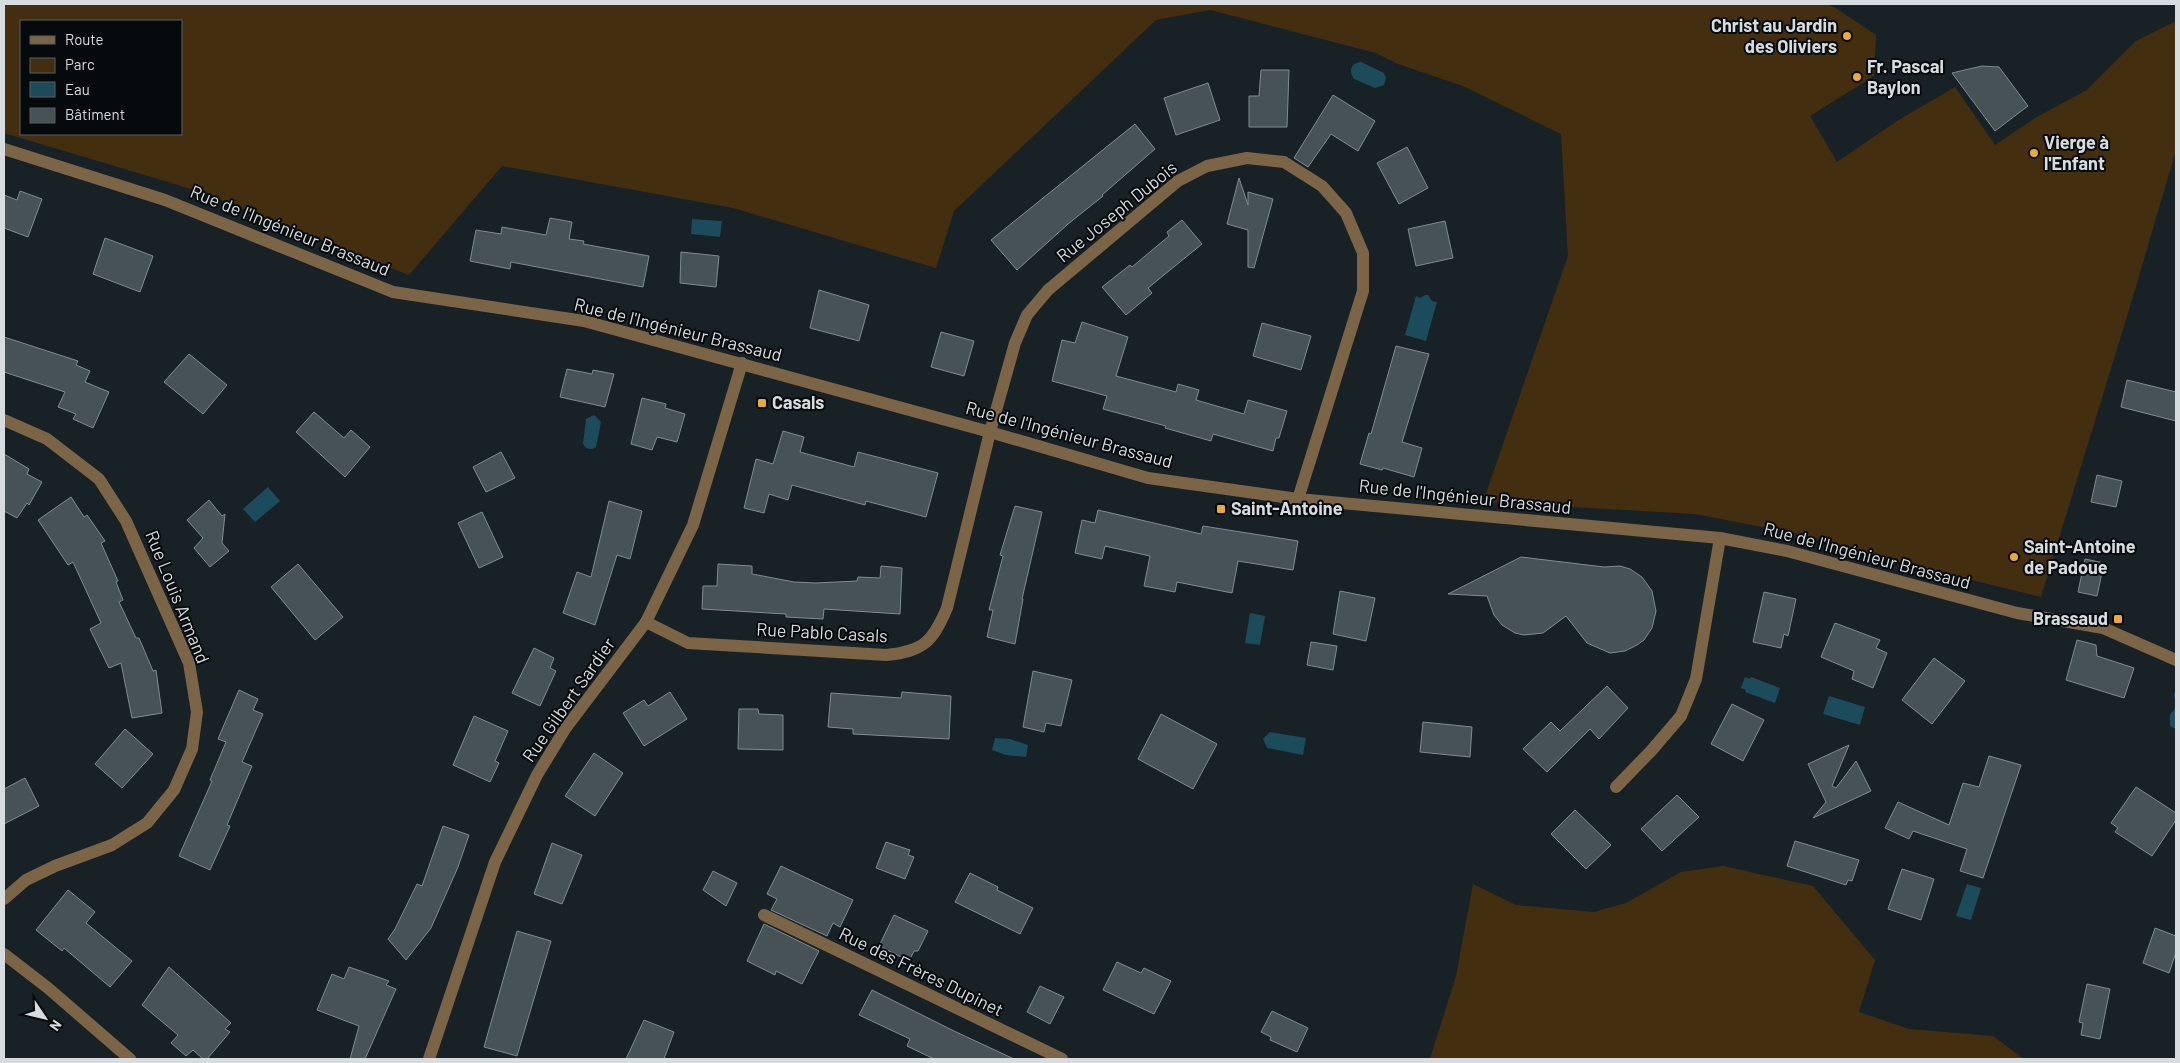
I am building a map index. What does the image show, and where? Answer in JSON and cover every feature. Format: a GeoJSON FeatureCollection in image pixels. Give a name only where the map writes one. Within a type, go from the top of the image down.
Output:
{"type":"FeatureCollection","features":[{"type":"Feature","properties":{"kind":"street","name":"Rue de l'Ingénieur Brassaud"},"geometry":{"type":"LineString","coordinates":[[4,150],[166,200],[393,292],[584,321],[990,432],[1148,478],[1298,499],[1720,538],[1787,551],[2018,613],[2103,628],[2176,660]]}},
{"type":"Feature","properties":{"kind":"street","name":"Rue Joseph Dubois"},"geometry":{"type":"LineString","coordinates":[[990,432],[1015,343],[1027,315],[1048,290],[1185,177],[1207,166],[1247,158],[1284,162],[1322,186],[1346,213],[1363,253],[1362,291],[1298,499]]}},
{"type":"Feature","properties":{"kind":"street","name":"Rue Gilbert Sardier"},"geometry":{"type":"LineString","coordinates":[[429,1059],[494,862],[537,775],[565,729],[646,622],[693,525],[742,364]]}},
{"type":"Feature","properties":{"kind":"street","name":"Rue Louis Armand"},"geometry":{"type":"LineString","coordinates":[[4,420],[47,439],[99,479],[126,521],[189,663],[197,712],[192,749],[174,790],[147,823],[112,845],[55,866],[26,880],[4,899]]}},
{"type":"Feature","properties":{"kind":"street","name":"Rue Pablo Casals"},"geometry":{"type":"LineString","coordinates":[[646,622],[688,643],[886,655],[907,652],[922,646],[937,630],[947,608],[990,432]]}},
{"type":"Feature","properties":{"kind":"street"},"geometry":{"type":"LineString","coordinates":[[1616,787],[1651,751],[1681,716],[1696,679],[1720,538]]}},
{"type":"Feature","properties":{"kind":"street","name":"Rue des Frères Dupinet"},"geometry":{"type":"LineString","coordinates":[[764,915],[1062,1059]]}},
{"type":"Feature","properties":{"kind":"street"},"geometry":{"type":"LineString","coordinates":[[4,954],[48,988],[130,1059]]}},
{"type":"Feature","properties":{"kind":"green space"},"geometry":{"type":"Polygon","coordinates":[[[4,4],[1826,4],[1834,7],[1876,35],[1874,76],[1810,116],[1837,162],[1897,121],[1955,87],[1995,145],[2035,118],[2087,90],[2136,41],[2176,21],[2176,150],[2041,597],[1845,549],[1813,537],[1695,514],[1483,502],[1568,256],[1561,134],[1463,86],[1398,64],[1376,53],[1210,10],[1156,20],[954,211],[936,268],[733,208],[502,166],[409,275],[198,191],[4,133],[4,4]]]}},
{"type":"Feature","properties":{"kind":"green space"},"geometry":{"type":"Polygon","coordinates":[[[1723,866],[1813,886],[1875,960],[1859,1012],[1909,1029],[1993,1036],[2024,1059],[1430,1059],[1456,976],[1473,884],[1516,905],[1594,912],[1626,903],[1681,872],[1723,866]]]}},
{"type":"Feature","properties":{"kind":"water"},"geometry":{"type":"Polygon","coordinates":[[[1361,62],[1384,73],[1386,78],[1384,85],[1375,88],[1354,79],[1351,70],[1355,64],[1361,62]]]}},
{"type":"Feature","properties":{"kind":"water"},"geometry":{"type":"Polygon","coordinates":[[[692,219],[722,221],[720,237],[691,234],[692,219]]]}},
{"type":"Feature","properties":{"kind":"water"},"geometry":{"type":"Polygon","coordinates":[[[1428,295],[1432,301],[1437,302],[1426,341],[1405,335],[1416,296],[1420,298],[1428,295]]]}},
{"type":"Feature","properties":{"kind":"water"},"geometry":{"type":"Polygon","coordinates":[[[594,415],[601,422],[596,447],[590,449],[585,447],[583,443],[586,419],[594,415]]]}},
{"type":"Feature","properties":{"kind":"water"},"geometry":{"type":"Polygon","coordinates":[[[268,487],[280,501],[255,522],[243,509],[268,487]]]}},
{"type":"Feature","properties":{"kind":"water"},"geometry":{"type":"Polygon","coordinates":[[[1250,613],[1265,616],[1260,645],[1245,643],[1250,613]]]}},
{"type":"Feature","properties":{"kind":"water"},"geometry":{"type":"Polygon","coordinates":[[[1745,677],[1750,679],[1751,677],[1780,688],[1775,703],[1745,692],[1746,690],[1741,688],[1745,677]]]}},
{"type":"Feature","properties":{"kind":"water"},"geometry":{"type":"Polygon","coordinates":[[[2176,690],[2176,707],[2174,694],[2176,690]]]}},
{"type":"Feature","properties":{"kind":"water"},"geometry":{"type":"Polygon","coordinates":[[[1829,696],[1865,707],[1860,725],[1823,714],[1829,696]]]}},
{"type":"Feature","properties":{"kind":"water"},"geometry":{"type":"Polygon","coordinates":[[[2176,707],[2176,729],[2170,726],[2170,715],[2176,707]]]}},
{"type":"Feature","properties":{"kind":"water"},"geometry":{"type":"Polygon","coordinates":[[[1270,732],[1306,738],[1303,755],[1267,748],[1263,739],[1270,732]]]}},
{"type":"Feature","properties":{"kind":"water"},"geometry":{"type":"Polygon","coordinates":[[[995,738],[1010,739],[1028,745],[1026,757],[1006,755],[992,750],[995,738]]]}},
{"type":"Feature","properties":{"kind":"water"},"geometry":{"type":"Polygon","coordinates":[[[1967,884],[1981,888],[1971,920],[1956,916],[1967,884]]]}},
{"type":"Feature","properties":{"kind":"building"},"geometry":{"type":"Polygon","coordinates":[[[1982,66],[1999,67],[2028,106],[1995,131],[1952,73],[1982,66]]]}},
{"type":"Feature","properties":{"kind":"building"},"geometry":{"type":"Polygon","coordinates":[[[1261,70],[1289,70],[1287,127],[1249,127],[1249,96],[1259,96],[1261,70]]]}},
{"type":"Feature","properties":{"kind":"building"},"geometry":{"type":"Polygon","coordinates":[[[1208,83],[1220,120],[1176,135],[1164,98],[1208,83]]]}},
{"type":"Feature","properties":{"kind":"building"},"geometry":{"type":"Polygon","coordinates":[[[1333,95],[1375,121],[1358,151],[1331,134],[1308,167],[1294,158],[1333,95]]]}},
{"type":"Feature","properties":{"kind":"building"},"geometry":{"type":"Polygon","coordinates":[[[1135,124],[1155,149],[1017,270],[991,240],[1135,124]]]}},
{"type":"Feature","properties":{"kind":"building"},"geometry":{"type":"Polygon","coordinates":[[[1407,147],[1428,188],[1399,204],[1377,163],[1407,147]]]}},
{"type":"Feature","properties":{"kind":"building"},"geometry":{"type":"Polygon","coordinates":[[[1239,178],[1248,205],[1248,192],[1273,199],[1254,268],[1248,267],[1248,230],[1227,224],[1239,178]]]}},
{"type":"Feature","properties":{"kind":"building"},"geometry":{"type":"Polygon","coordinates":[[[20,191],[42,199],[28,237],[4,228],[4,195],[17,200],[20,191]]]}},
{"type":"Feature","properties":{"kind":"building"},"geometry":{"type":"Polygon","coordinates":[[[550,218],[572,222],[569,239],[584,241],[583,244],[649,256],[643,287],[511,262],[510,269],[470,261],[476,230],[501,234],[502,227],[546,235],[550,218]]]}},
{"type":"Feature","properties":{"kind":"building"},"geometry":{"type":"Polygon","coordinates":[[[1182,220],[1202,244],[1148,288],[1152,293],[1126,315],[1102,287],[1130,265],[1132,267],[1169,236],[1167,232],[1182,220]]]}},
{"type":"Feature","properties":{"kind":"building"},"geometry":{"type":"Polygon","coordinates":[[[1445,221],[1453,258],[1416,266],[1408,229],[1445,221]]]}},
{"type":"Feature","properties":{"kind":"building"},"geometry":{"type":"Polygon","coordinates":[[[105,238],[153,256],[140,292],[93,274],[105,238]]]}},
{"type":"Feature","properties":{"kind":"building"},"geometry":{"type":"Polygon","coordinates":[[[681,252],[719,256],[716,287],[680,283],[681,252]]]}},
{"type":"Feature","properties":{"kind":"building"},"geometry":{"type":"Polygon","coordinates":[[[819,290],[869,305],[859,341],[810,328],[819,290]]]}},
{"type":"Feature","properties":{"kind":"building"},"geometry":{"type":"Polygon","coordinates":[[[1082,322],[1128,337],[1116,376],[1176,392],[1178,384],[1199,390],[1196,400],[1244,414],[1248,400],[1287,411],[1273,451],[1213,434],[1211,441],[1165,428],[1166,426],[1103,409],[1107,396],[1052,381],[1062,340],[1075,343],[1082,322]]]}},
{"type":"Feature","properties":{"kind":"building"},"geometry":{"type":"Polygon","coordinates":[[[1262,323],[1311,336],[1301,370],[1253,356],[1262,323]]]}},
{"type":"Feature","properties":{"kind":"building"},"geometry":{"type":"Polygon","coordinates":[[[941,332],[974,341],[964,376],[931,367],[941,332]]]}},
{"type":"Feature","properties":{"kind":"building"},"geometry":{"type":"Polygon","coordinates":[[[4,337],[78,361],[76,365],[90,371],[85,382],[109,392],[93,428],[73,419],[76,414],[58,407],[65,392],[4,372],[4,337]]]}},
{"type":"Feature","properties":{"kind":"building"},"geometry":{"type":"Polygon","coordinates":[[[1396,346],[1429,354],[1402,442],[1422,448],[1414,477],[1360,464],[1369,433],[1371,434],[1396,346]]]}},
{"type":"Feature","properties":{"kind":"building"},"geometry":{"type":"Polygon","coordinates":[[[189,354],[227,385],[203,414],[164,382],[189,354]]]}},
{"type":"Feature","properties":{"kind":"building"},"geometry":{"type":"Polygon","coordinates":[[[567,369],[592,374],[593,370],[614,374],[605,407],[560,397],[567,369]]]}},
{"type":"Feature","properties":{"kind":"building"},"geometry":{"type":"Polygon","coordinates":[[[2127,380],[2176,392],[2176,421],[2121,407],[2127,380]]]}},
{"type":"Feature","properties":{"kind":"building"},"geometry":{"type":"Polygon","coordinates":[[[642,398],[666,404],[665,408],[685,414],[677,442],[657,437],[652,450],[631,444],[642,398]]]}},
{"type":"Feature","properties":{"kind":"building"},"geometry":{"type":"Polygon","coordinates":[[[314,412],[344,438],[351,430],[370,447],[345,477],[296,432],[314,412]]]}},
{"type":"Feature","properties":{"kind":"building"},"geometry":{"type":"Polygon","coordinates":[[[783,431],[804,437],[800,452],[854,467],[858,452],[938,473],[926,517],[866,501],[865,505],[792,485],[788,500],[769,494],[764,513],[744,508],[756,459],[773,464],[783,431]]]}},
{"type":"Feature","properties":{"kind":"building"},"geometry":{"type":"Polygon","coordinates":[[[501,452],[515,478],[486,492],[473,467],[501,452]]]}},
{"type":"Feature","properties":{"kind":"building"},"geometry":{"type":"Polygon","coordinates":[[[4,454],[29,469],[27,474],[42,482],[29,505],[27,503],[17,518],[4,511],[4,454]]]}},
{"type":"Feature","properties":{"kind":"building"},"geometry":{"type":"Polygon","coordinates":[[[2097,475],[2122,481],[2116,507],[2091,502],[2097,475]]]}},
{"type":"Feature","properties":{"kind":"building"},"geometry":{"type":"Polygon","coordinates":[[[71,497],[84,517],[87,515],[105,541],[101,543],[118,581],[116,582],[123,600],[119,602],[136,638],[139,638],[153,671],[156,670],[162,713],[132,718],[121,663],[109,668],[90,629],[101,623],[73,562],[68,565],[38,520],[71,497]]]}},
{"type":"Feature","properties":{"kind":"building"},"geometry":{"type":"Polygon","coordinates":[[[209,500],[222,516],[225,514],[222,543],[229,551],[210,567],[194,548],[203,538],[187,520],[209,500]]]}},
{"type":"Feature","properties":{"kind":"building"},"geometry":{"type":"Polygon","coordinates":[[[609,501],[642,511],[630,559],[617,555],[595,625],[563,613],[577,572],[591,577],[609,501]]]}},
{"type":"Feature","properties":{"kind":"building"},"geometry":{"type":"Polygon","coordinates":[[[1015,506],[1042,512],[1022,599],[1015,644],[987,637],[993,610],[989,610],[1003,556],[1000,555],[1015,506]]]}},
{"type":"Feature","properties":{"kind":"building"},"geometry":{"type":"Polygon","coordinates":[[[1098,510],[1201,534],[1203,526],[1298,541],[1293,570],[1238,561],[1232,593],[1177,582],[1175,592],[1144,586],[1150,556],[1105,546],[1102,559],[1075,553],[1082,520],[1095,523],[1098,510]]]}},
{"type":"Feature","properties":{"kind":"building"},"geometry":{"type":"Polygon","coordinates":[[[482,512],[503,557],[479,568],[458,523],[482,512]]]}},
{"type":"Feature","properties":{"kind":"building"},"geometry":{"type":"Polygon","coordinates":[[[1521,557],[1604,567],[1620,566],[1630,569],[1642,577],[1652,591],[1656,611],[1652,628],[1644,640],[1637,645],[1625,651],[1610,653],[1587,643],[1566,616],[1543,633],[1524,635],[1515,633],[1502,625],[1494,615],[1487,596],[1448,594],[1521,557]]]}},
{"type":"Feature","properties":{"kind":"building"},"geometry":{"type":"Polygon","coordinates":[[[2085,559],[2104,563],[2097,596],[2078,592],[2085,559]]]}},
{"type":"Feature","properties":{"kind":"building"},"geometry":{"type":"Polygon","coordinates":[[[298,564],[343,617],[315,640],[271,587],[298,564]]]}},
{"type":"Feature","properties":{"kind":"building"},"geometry":{"type":"Polygon","coordinates":[[[718,564],[752,566],[752,574],[794,582],[816,583],[857,581],[858,577],[880,578],[881,566],[902,568],[900,614],[824,609],[823,619],[786,617],[786,614],[702,609],[703,586],[717,586],[718,564]]]}},
{"type":"Feature","properties":{"kind":"building"},"geometry":{"type":"Polygon","coordinates":[[[1340,591],[1375,598],[1366,641],[1333,634],[1340,591]]]}},
{"type":"Feature","properties":{"kind":"building"},"geometry":{"type":"Polygon","coordinates":[[[1764,592],[1796,599],[1788,636],[1784,634],[1781,648],[1753,642],[1764,592]]]}},
{"type":"Feature","properties":{"kind":"building"},"geometry":{"type":"Polygon","coordinates":[[[1835,623],[1880,640],[1876,648],[1887,653],[1873,688],[1852,679],[1854,671],[1821,657],[1835,623]]]}},
{"type":"Feature","properties":{"kind":"building"},"geometry":{"type":"Polygon","coordinates":[[[2077,640],[2096,645],[2097,656],[2134,668],[2124,698],[2066,680],[2077,640]]]}},
{"type":"Feature","properties":{"kind":"building"},"geometry":{"type":"Polygon","coordinates":[[[1311,642],[1337,646],[1333,670],[1307,665],[1311,642]]]}},
{"type":"Feature","properties":{"kind":"building"},"geometry":{"type":"Polygon","coordinates":[[[534,648],[554,658],[550,668],[556,671],[540,706],[512,693],[534,648]]]}},
{"type":"Feature","properties":{"kind":"building"},"geometry":{"type":"Polygon","coordinates":[[[1934,658],[1965,681],[1932,724],[1902,700],[1934,658]]]}},
{"type":"Feature","properties":{"kind":"building"},"geometry":{"type":"Polygon","coordinates":[[[1033,671],[1072,680],[1061,726],[1046,723],[1044,732],[1023,727],[1033,671]]]}},
{"type":"Feature","properties":{"kind":"building"},"geometry":{"type":"Polygon","coordinates":[[[1607,686],[1628,708],[1599,739],[1590,729],[1547,772],[1523,749],[1551,722],[1560,731],[1607,686]]]}},
{"type":"Feature","properties":{"kind":"building"},"geometry":{"type":"Polygon","coordinates":[[[239,690],[258,699],[253,710],[263,714],[242,762],[252,766],[227,825],[230,826],[210,870],[179,856],[212,781],[210,780],[226,742],[218,739],[239,690]]]}},
{"type":"Feature","properties":{"kind":"building"},"geometry":{"type":"Polygon","coordinates":[[[670,692],[687,719],[644,746],[623,713],[644,700],[648,706],[670,692]]]}},
{"type":"Feature","properties":{"kind":"building"},"geometry":{"type":"Polygon","coordinates":[[[902,692],[951,696],[949,739],[853,734],[853,729],[828,727],[831,693],[901,698],[902,692]]]}},
{"type":"Feature","properties":{"kind":"building"},"geometry":{"type":"Polygon","coordinates":[[[1732,704],[1764,720],[1743,761],[1711,744],[1732,704]]]}},
{"type":"Feature","properties":{"kind":"building"},"geometry":{"type":"Polygon","coordinates":[[[739,709],[758,709],[759,714],[783,715],[783,750],[738,749],[739,709]]]}},
{"type":"Feature","properties":{"kind":"building"},"geometry":{"type":"Polygon","coordinates":[[[1161,714],[1217,744],[1193,789],[1138,759],[1161,714]]]}},
{"type":"Feature","properties":{"kind":"building"},"geometry":{"type":"Polygon","coordinates":[[[474,716],[508,731],[495,761],[499,763],[490,782],[453,765],[474,716]]]}},
{"type":"Feature","properties":{"kind":"building"},"geometry":{"type":"Polygon","coordinates":[[[1423,722],[1472,727],[1470,757],[1420,752],[1423,722]]]}},
{"type":"Feature","properties":{"kind":"building"},"geometry":{"type":"Polygon","coordinates":[[[125,729],[153,754],[122,788],[95,764],[125,729]]]}},
{"type":"Feature","properties":{"kind":"building"},"geometry":{"type":"Polygon","coordinates":[[[1849,745],[1832,786],[1836,788],[1856,761],[1871,791],[1813,818],[1826,802],[1808,764],[1849,745]]]}},
{"type":"Feature","properties":{"kind":"building"},"geometry":{"type":"Polygon","coordinates":[[[594,753],[623,773],[595,816],[565,796],[594,753]]]}},
{"type":"Feature","properties":{"kind":"building"},"geometry":{"type":"Polygon","coordinates":[[[1989,756],[2021,765],[1983,878],[1960,871],[1967,849],[1913,831],[1909,839],[1885,828],[1898,802],[1949,825],[1963,783],[1979,787],[1989,756]]]}},
{"type":"Feature","properties":{"kind":"building"},"geometry":{"type":"Polygon","coordinates":[[[25,778],[39,806],[4,824],[4,789],[25,778]]]}},
{"type":"Feature","properties":{"kind":"building"},"geometry":{"type":"Polygon","coordinates":[[[2136,787],[2176,813],[2176,820],[2152,856],[2115,832],[2118,828],[2111,823],[2136,787]]]}},
{"type":"Feature","properties":{"kind":"building"},"geometry":{"type":"Polygon","coordinates":[[[1677,795],[1699,817],[1662,851],[1641,829],[1677,795]]]}},
{"type":"Feature","properties":{"kind":"building"},"geometry":{"type":"Polygon","coordinates":[[[1575,810],[1611,845],[1586,869],[1551,834],[1575,810]]]}},
{"type":"Feature","properties":{"kind":"building"},"geometry":{"type":"Polygon","coordinates":[[[443,826],[469,835],[458,867],[431,928],[406,960],[388,939],[395,929],[417,884],[422,886],[443,826]]]}},
{"type":"Feature","properties":{"kind":"building"},"geometry":{"type":"Polygon","coordinates":[[[1795,841],[1859,860],[1852,881],[1848,880],[1846,885],[1787,866],[1795,841]]]}},
{"type":"Feature","properties":{"kind":"building"},"geometry":{"type":"Polygon","coordinates":[[[886,842],[910,850],[908,855],[914,857],[905,879],[876,868],[886,842]]]}},
{"type":"Feature","properties":{"kind":"building"},"geometry":{"type":"Polygon","coordinates":[[[552,843],[582,855],[562,904],[534,894],[552,843]]]}},
{"type":"Feature","properties":{"kind":"building"},"geometry":{"type":"Polygon","coordinates":[[[781,866],[853,900],[840,927],[833,923],[827,936],[771,910],[777,899],[767,894],[781,866]]]}},
{"type":"Feature","properties":{"kind":"building"},"geometry":{"type":"Polygon","coordinates":[[[1902,869],[1934,879],[1921,920],[1888,909],[1902,869]]]}},
{"type":"Feature","properties":{"kind":"building"},"geometry":{"type":"Polygon","coordinates":[[[713,871],[737,883],[726,906],[703,890],[713,871]]]}},
{"type":"Feature","properties":{"kind":"building"},"geometry":{"type":"Polygon","coordinates":[[[970,873],[998,887],[997,890],[1033,908],[1020,934],[955,902],[970,873]]]}},
{"type":"Feature","properties":{"kind":"building"},"geometry":{"type":"Polygon","coordinates":[[[68,890],[95,912],[86,923],[132,961],[110,987],[64,948],[62,951],[36,930],[68,890]]]}},
{"type":"Feature","properties":{"kind":"building"},"geometry":{"type":"Polygon","coordinates":[[[894,915],[928,931],[918,951],[914,951],[909,961],[879,946],[894,915]]]}},
{"type":"Feature","properties":{"kind":"building"},"geometry":{"type":"Polygon","coordinates":[[[764,924],[819,951],[802,984],[776,971],[775,975],[747,961],[764,924]]]}},
{"type":"Feature","properties":{"kind":"building"},"geometry":{"type":"Polygon","coordinates":[[[2155,928],[2176,936],[2176,952],[2169,973],[2143,963],[2155,928]]]}},
{"type":"Feature","properties":{"kind":"building"},"geometry":{"type":"Polygon","coordinates":[[[517,931],[551,941],[517,1056],[484,1047],[517,931]]]}},
{"type":"Feature","properties":{"kind":"building"},"geometry":{"type":"Polygon","coordinates":[[[1117,962],[1141,973],[1144,968],[1171,981],[1154,1014],[1103,990],[1117,962]]]}},
{"type":"Feature","properties":{"kind":"building"},"geometry":{"type":"Polygon","coordinates":[[[169,967],[231,1023],[225,1029],[230,1032],[207,1059],[203,1059],[193,1050],[186,1056],[171,1043],[178,1035],[142,1005],[169,967]]]}},
{"type":"Feature","properties":{"kind":"building"},"geometry":{"type":"Polygon","coordinates":[[[349,967],[389,981],[386,985],[396,989],[365,1059],[350,1059],[359,1026],[317,1010],[332,974],[344,979],[349,967]]]}},
{"type":"Feature","properties":{"kind":"building"},"geometry":{"type":"Polygon","coordinates":[[[2087,984],[2110,989],[2100,1039],[2081,1035],[2083,1023],[2079,1022],[2087,984]]]}},
{"type":"Feature","properties":{"kind":"building"},"geometry":{"type":"Polygon","coordinates":[[[1040,986],[1064,997],[1050,1024],[1027,1012],[1040,986]]]}},
{"type":"Feature","properties":{"kind":"building"},"geometry":{"type":"Polygon","coordinates":[[[872,990],[1014,1059],[934,1059],[907,1046],[910,1039],[859,1015],[872,990]]]}},
{"type":"Feature","properties":{"kind":"building"},"geometry":{"type":"Polygon","coordinates":[[[1272,1011],[1308,1028],[1297,1052],[1270,1040],[1271,1037],[1261,1032],[1272,1011]]]}},
{"type":"Feature","properties":{"kind":"building"},"geometry":{"type":"Polygon","coordinates":[[[644,1020],[674,1032],[664,1059],[626,1059],[644,1020]]]}},
{"type":"Feature","properties":{"kind":"place","name":"Christ au Jardin des Oliviers"},"geometry":{"type":"Point","coordinates":[1847,36]}},
{"type":"Feature","properties":{"kind":"place","name":"Fr. Pascal Baylon"},"geometry":{"type":"Point","coordinates":[1857,77]}},
{"type":"Feature","properties":{"kind":"place","name":"Vierge à l'Enfant"},"geometry":{"type":"Point","coordinates":[2034,153]}},
{"type":"Feature","properties":{"kind":"place","name":"Casals"},"geometry":{"type":"Point","coordinates":[762,403]}},
{"type":"Feature","properties":{"kind":"place","name":"Saint-Antoine"},"geometry":{"type":"Point","coordinates":[1221,509]}},
{"type":"Feature","properties":{"kind":"place","name":"Saint-Antoine de Padoue"},"geometry":{"type":"Point","coordinates":[2014,557]}},
{"type":"Feature","properties":{"kind":"place","name":"Brassaud"},"geometry":{"type":"Point","coordinates":[2118,619]}}]}
